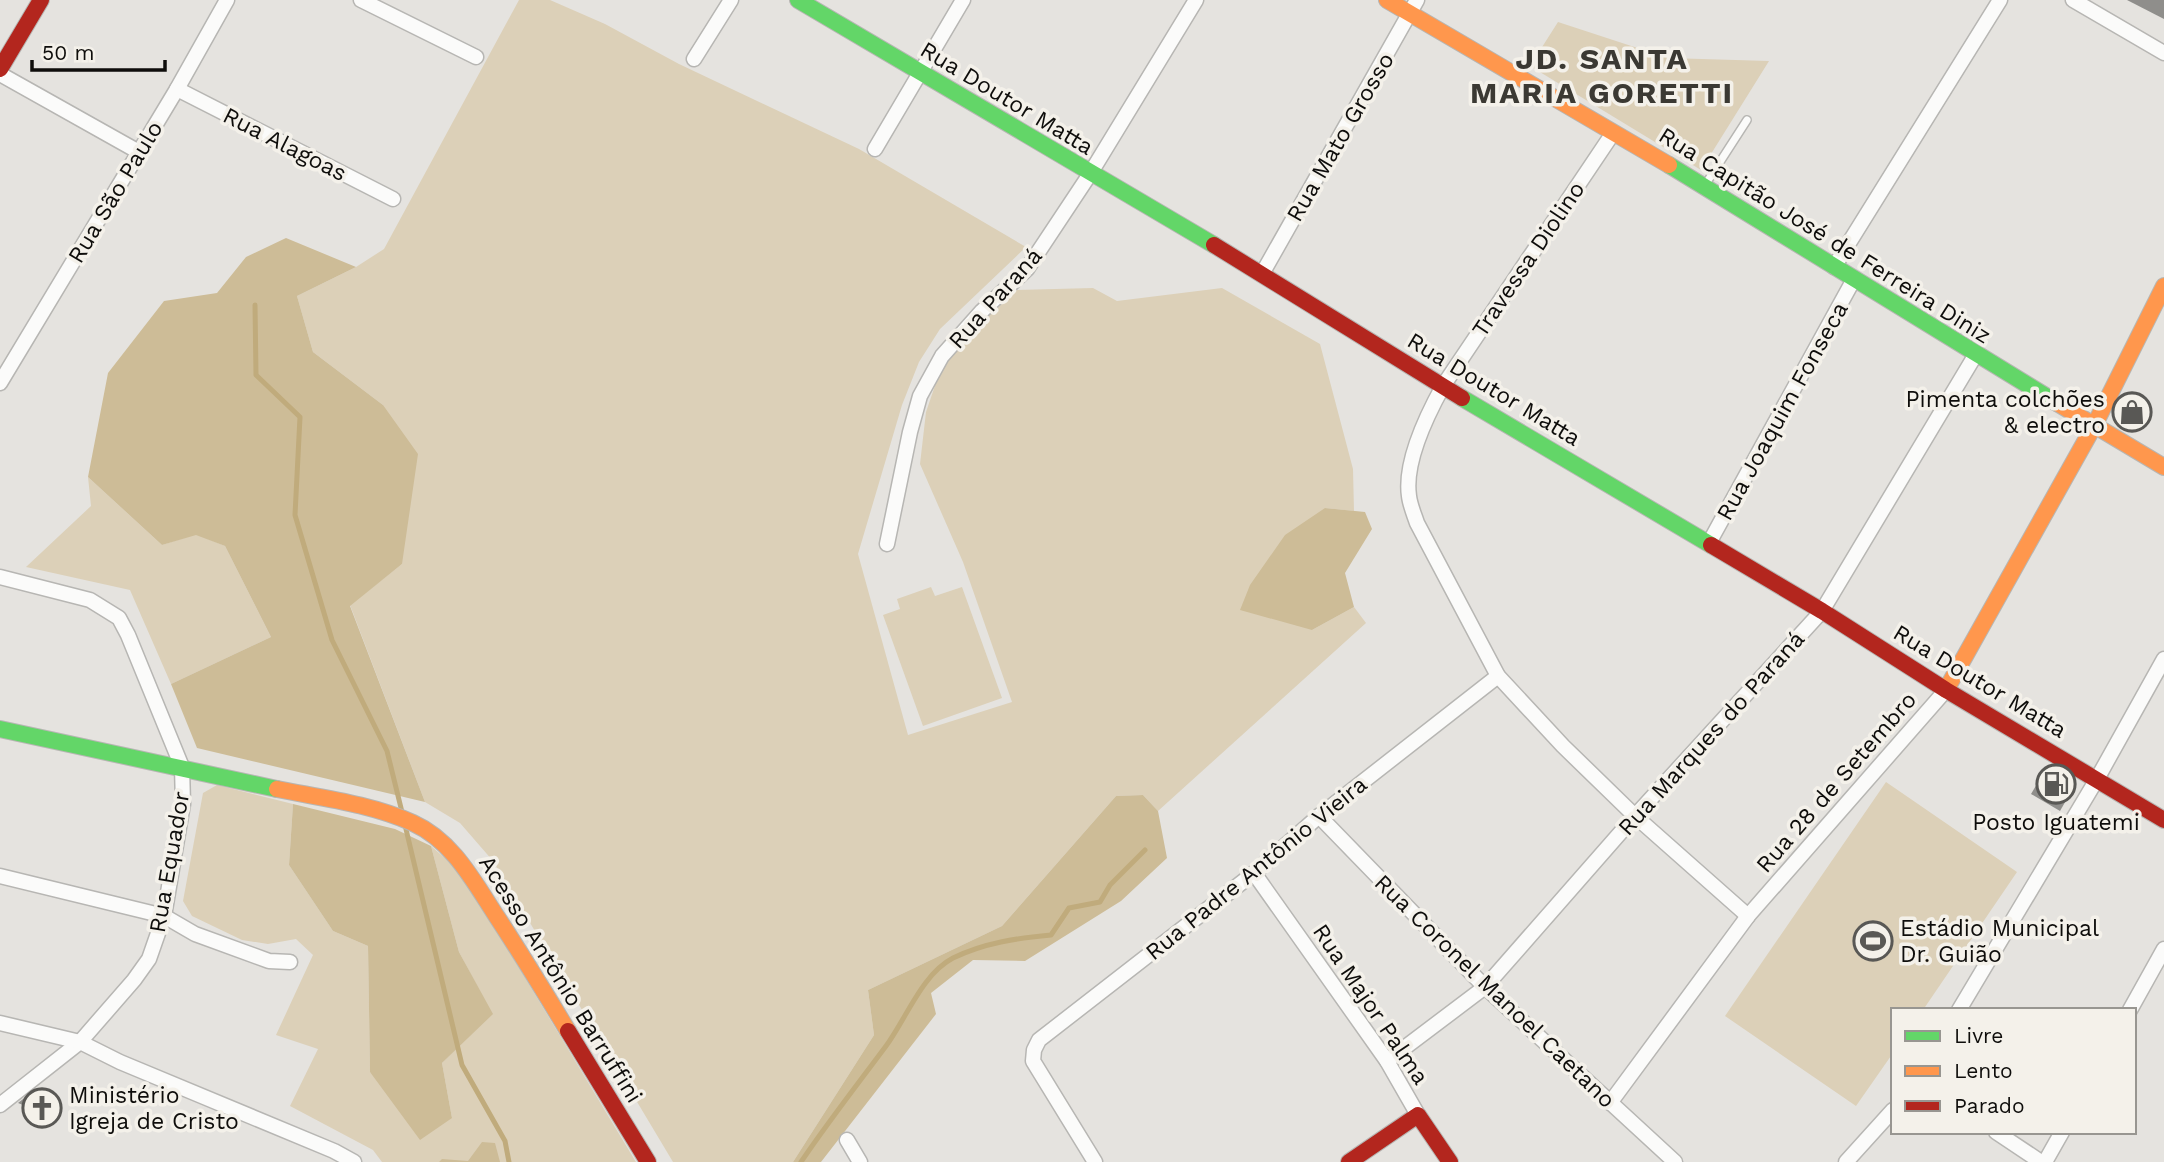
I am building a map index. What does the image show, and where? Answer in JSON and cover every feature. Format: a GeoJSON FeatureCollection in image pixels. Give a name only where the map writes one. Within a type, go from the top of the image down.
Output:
{"type":"FeatureCollection","features":[{"type":"Feature","properties":{"kind":"street"},"geometry":{"type":"LineString","coordinates":[[41,0],[0,71],[139,152]]}},
{"type":"Feature","properties":{"kind":"street","name":"Rua São Paulo"},"geometry":{"type":"LineString","coordinates":[[0,383],[177,89],[227,0]]}},
{"type":"Feature","properties":{"kind":"street"},"geometry":{"type":"LineString","coordinates":[[361,0],[476,57]]}},
{"type":"Feature","properties":{"kind":"street"},"geometry":{"type":"LineString","coordinates":[[694,59],[731,0]]}},
{"type":"Feature","properties":{"kind":"street","name":"Rua Doutor Matta"},"geometry":{"type":"LineString","coordinates":[[798,0],[1262,274],[2164,820]]}},
{"type":"Feature","properties":{"kind":"street"},"geometry":{"type":"LineString","coordinates":[[874,149],[963,0]]}},
{"type":"Feature","properties":{"kind":"street","name":"Rua Paraná"},"geometry":{"type":"LineString","coordinates":[[887,544],[920,396],[942,356],[982,311],[1027,269],[1090,174],[1196,0]]}},
{"type":"Feature","properties":{"kind":"street","name":"Rua Capitão José de Ferreira Diniz"},"geometry":{"type":"LineString","coordinates":[[1387,0],[1413,7],[1614,133],[2164,467]]}},
{"type":"Feature","properties":{"kind":"street"},"geometry":{"type":"LineString","coordinates":[[1834,267],[2000,0]]}},
{"type":"Feature","properties":{"kind":"street"},"geometry":{"type":"LineString","coordinates":[[2073,0],[2164,53]]}},
{"type":"Feature","properties":{"kind":"street","name":"Rua Mato Grosso"},"geometry":{"type":"LineString","coordinates":[[1262,274],[1413,7]]}},
{"type":"Feature","properties":{"kind":"street","name":"Rua Alagoas"},"geometry":{"type":"LineString","coordinates":[[177,89],[393,199]]}},
{"type":"Feature","properties":{"kind":"street","name":"Travessa Diolino"},"geometry":{"type":"LineString","coordinates":[[1614,133],[1443,386],[1425,417],[1409,474],[1409,496],[1417,523],[1498,676],[1563,746],[1635,816],[1748,916]]}},
{"type":"Feature","properties":{"kind":"street","name":"Rua Joaquim Fonseca"},"geometry":{"type":"LineString","coordinates":[[1709,543],[1854,279]]}},
{"type":"Feature","properties":{"kind":"street","name":"Rua 28 de Setembro"},"geometry":{"type":"LineString","coordinates":[[1610,1104],[1748,916],[1946,690],[2095,424],[2164,286]]}},
{"type":"Feature","properties":{"kind":"street","name":"Rua Marques do Paraná"},"geometry":{"type":"LineString","coordinates":[[1387,1061],[1485,987],[1635,816],[1822,611],[1976,354]]}},
{"type":"Feature","properties":{"kind":"street","name":"Rua Equador"},"geometry":{"type":"LineString","coordinates":[[0,578],[90,600],[119,618],[182,767],[183,804],[164,916],[149,959],[134,981],[80,1042],[0,1105]]}},
{"type":"Feature","properties":{"kind":"street"},"geometry":{"type":"LineString","coordinates":[[1960,1008],[2097,779],[2164,659]]}},
{"type":"Feature","properties":{"kind":"street","name":"Rua Padre Antônio Vieira"},"geometry":{"type":"LineString","coordinates":[[1095,1162],[1037,1070],[1033,1061],[1034,1049],[1039,1040],[1254,873],[1319,816],[1498,676]]}},
{"type":"Feature","properties":{"kind":"street","name":"Acesso Antônio Barruffini"},"geometry":{"type":"LineString","coordinates":[[0,729],[376,810],[413,823],[438,838],[460,861],[519,950],[648,1162]]}},
{"type":"Feature","properties":{"kind":"street","name":"Rua Coronel Manoel Caetano"},"geometry":{"type":"LineString","coordinates":[[1319,816],[1485,987],[1675,1162]]}},
{"type":"Feature","properties":{"kind":"street","name":"Rua Major Palma"},"geometry":{"type":"LineString","coordinates":[[1254,873],[1387,1061],[1418,1115],[1450,1162]]}},
{"type":"Feature","properties":{"kind":"street"},"geometry":{"type":"LineString","coordinates":[[0,876],[164,916],[195,933],[269,961],[290,962]]}},
{"type":"Feature","properties":{"kind":"street"},"geometry":{"type":"LineString","coordinates":[[2131,1008],[2164,949]]}},
{"type":"Feature","properties":{"kind":"street"},"geometry":{"type":"LineString","coordinates":[[0,1023],[80,1042],[120,1062],[334,1151],[354,1162]]}},
{"type":"Feature","properties":{"kind":"street"},"geometry":{"type":"LineString","coordinates":[[1846,1162],[1891,1112]]}},
{"type":"Feature","properties":{"kind":"street"},"geometry":{"type":"LineString","coordinates":[[1349,1162],[1418,1115]]}},
{"type":"Feature","properties":{"kind":"street"},"geometry":{"type":"LineString","coordinates":[[1999,1134],[2043,1162],[2061,1134]]}},
{"type":"Feature","properties":{"kind":"street"},"geometry":{"type":"LineString","coordinates":[[847,1140],[860,1162]]}},
{"type":"Feature","properties":{"kind":"lane"},"geometry":{"type":"LineString","coordinates":[[1704,186],[1747,120]]}},
{"type":"Feature","properties":{"kind":"shaded area"},"geometry":{"type":"Polygon","coordinates":[[[519,0],[550,0],[605,24],[679,64],[859,149],[1026,247],[940,329],[919,362],[902,405],[858,554],[908,735],[1012,702],[963,562],[920,464],[926,412],[940,371],[956,344],[1015,290],[1093,288],[1117,301],[1222,288],[1320,344],[1353,469],[1354,511],[1325,508],[1312,630],[1354,607],[1366,623],[1158,811],[1143,795],[1116,796],[1002,926],[868,990],[874,1035],[793,1162],[673,1162],[493,861],[460,823],[425,802],[350,605],[402,564],[383,405],[313,352],[297,296],[356,267],[384,249],[519,0]]]}},
{"type":"Feature","properties":{"kind":"shaded area"},"geometry":{"type":"Polygon","coordinates":[[[1558,22],[1668,58],[1769,61],[1701,170],[1530,66],[1558,22]]]}},
{"type":"Feature","properties":{"kind":"shaded area"},"geometry":{"type":"Polygon","coordinates":[[[286,238],[356,267],[297,296],[313,352],[383,405],[418,454],[402,564],[350,606],[425,802],[197,748],[171,684],[271,637],[225,546],[196,535],[162,545],[88,477],[108,373],[164,301],[217,293],[246,257],[286,238]]]}},
{"type":"Feature","properties":{"kind":"shaded area"},"geometry":{"type":"Polygon","coordinates":[[[88,477],[162,545],[196,534],[225,546],[271,637],[171,684],[130,590],[26,567],[91,506],[88,477]]]}},
{"type":"Feature","properties":{"kind":"shaded area"},"geometry":{"type":"Polygon","coordinates":[[[1325,508],[1365,512],[1372,529],[1345,573],[1354,607],[1312,630],[1240,610],[1250,585],[1285,535],[1325,508]]]}},
{"type":"Feature","properties":{"kind":"shaded area"},"geometry":{"type":"Polygon","coordinates":[[[931,587],[935,596],[962,587],[1002,698],[923,726],[883,615],[900,609],[897,599],[931,587]]]}},
{"type":"Feature","properties":{"kind":"shaded area","name":"Estádio Municipal Dr. Guião"},"geometry":{"type":"Polygon","coordinates":[[[1886,782],[2017,872],[1924,1008],[1891,1008],[1891,1056],[1856,1106],[1725,1016],[1886,782]]]}},
{"type":"Feature","properties":{"kind":"shaded area"},"geometry":{"type":"Polygon","coordinates":[[[217,785],[293,804],[289,865],[333,931],[368,946],[370,1072],[452,1118],[442,1063],[492,1014],[459,952],[431,846],[462,873],[636,1162],[382,1162],[373,1150],[290,1106],[318,1049],[276,1035],[313,955],[296,939],[268,944],[242,940],[192,916],[183,901],[203,793],[217,785]]]}},
{"type":"Feature","properties":{"kind":"shaded area"},"geometry":{"type":"Polygon","coordinates":[[[1143,795],[1158,811],[1167,858],[1121,901],[1025,961],[973,960],[931,993],[936,1014],[821,1162],[793,1162],[874,1035],[868,990],[1002,926],[1116,796],[1143,795]]]}},
{"type":"Feature","properties":{"kind":"shaded area"},"geometry":{"type":"Polygon","coordinates":[[[293,804],[395,829],[431,846],[459,952],[493,1014],[442,1063],[452,1118],[420,1140],[370,1072],[368,946],[333,931],[289,865],[293,804]]]}},
{"type":"Feature","properties":{"kind":"shaded area"},"geometry":{"type":"Polygon","coordinates":[[[482,1142],[495,1143],[500,1162],[439,1162],[442,1159],[468,1161],[482,1142]]]}},
{"type":"Feature","properties":{"kind":"building"},"geometry":{"type":"Polygon","coordinates":[[[2127,0],[2164,0],[2164,19],[2127,0]]]}},
{"type":"Feature","properties":{"kind":"building","name":"Posto Iguatemi"},"geometry":{"type":"Polygon","coordinates":[[[2048,766],[2076,783],[2060,811],[2031,794],[2048,766]]]}},
{"type":"Feature","properties":{"kind":"building","name":"Ministério Igreja de Cristo"},"geometry":{"type":"Polygon","coordinates":[[[32,1092],[57,1102],[51,1116],[18,1103],[32,1092]]]}},
{"type":"Feature","properties":{"kind":"waterway"},"geometry":{"type":"LineString","coordinates":[[255,305],[256,375],[300,417],[295,515],[332,640],[387,751],[402,812]]}},
{"type":"Feature","properties":{"kind":"waterway"},"geometry":{"type":"LineString","coordinates":[[405,825],[462,1065],[505,1141],[509,1162]]}},
{"type":"Feature","properties":{"kind":"waterway"},"geometry":{"type":"LineString","coordinates":[[801,1162],[886,1046],[923,986],[942,965],[953,958],[989,945],[1051,935],[1069,908],[1100,902],[1110,885],[1145,850]]}},
{"type":"Feature","properties":{"kind":"traffic: fast"},"geometry":{"type":"LineString","coordinates":[[798,0],[1214,245]]}},
{"type":"Feature","properties":{"kind":"traffic: fast"},"geometry":{"type":"LineString","coordinates":[[1669,165],[2057,403]]}},
{"type":"Feature","properties":{"kind":"traffic: fast"},"geometry":{"type":"LineString","coordinates":[[1462,398],[1711,545]]}},
{"type":"Feature","properties":{"kind":"traffic: fast"},"geometry":{"type":"LineString","coordinates":[[0,729],[277,789]]}},
{"type":"Feature","properties":{"kind":"traffic: slow"},"geometry":{"type":"LineString","coordinates":[[1387,0],[1669,165]]}},
{"type":"Feature","properties":{"kind":"traffic: slow"},"geometry":{"type":"LineString","coordinates":[[1946,690],[2095,424],[2164,286]]}},
{"type":"Feature","properties":{"kind":"traffic: slow"},"geometry":{"type":"LineString","coordinates":[[2057,403],[2164,467]]}},
{"type":"Feature","properties":{"kind":"traffic: slow"},"geometry":{"type":"LineString","coordinates":[[277,789],[346,802],[397,816],[440,840],[471,877],[568,1031]]}},
{"type":"Feature","properties":{"kind":"traffic: jam"},"geometry":{"type":"LineString","coordinates":[[0,69],[41,0]]}},
{"type":"Feature","properties":{"kind":"traffic: jam"},"geometry":{"type":"LineString","coordinates":[[1214,245],[1462,398]]}},
{"type":"Feature","properties":{"kind":"traffic: jam"},"geometry":{"type":"LineString","coordinates":[[1711,545],[2164,820]]}},
{"type":"Feature","properties":{"kind":"traffic: jam"},"geometry":{"type":"LineString","coordinates":[[568,1031],[648,1162]]}},
{"type":"Feature","properties":{"kind":"traffic: jam"},"geometry":{"type":"LineString","coordinates":[[1349,1162],[1418,1115],[1450,1162]]}},
{"type":"Feature","properties":{"kind":"place","name":"Pimenta colchões & electro"},"geometry":{"type":"Point","coordinates":[2132,412]}},
{"type":"Feature","properties":{"kind":"place","name":"Posto Iguatemi"},"geometry":{"type":"Point","coordinates":[2056,784]}},
{"type":"Feature","properties":{"kind":"place","name":"Estádio Municipal Dr. Guião"},"geometry":{"type":"Point","coordinates":[1873,941]}},
{"type":"Feature","properties":{"kind":"place","name":"Ministério Igreja de Cristo"},"geometry":{"type":"Point","coordinates":[42,1108]}},
{"type":"Feature","properties":{"kind":"district","name":"JD. SANTA MARIA GORETTI"},"geometry":{"type":"Point","coordinates":[1602,76]}}]}
